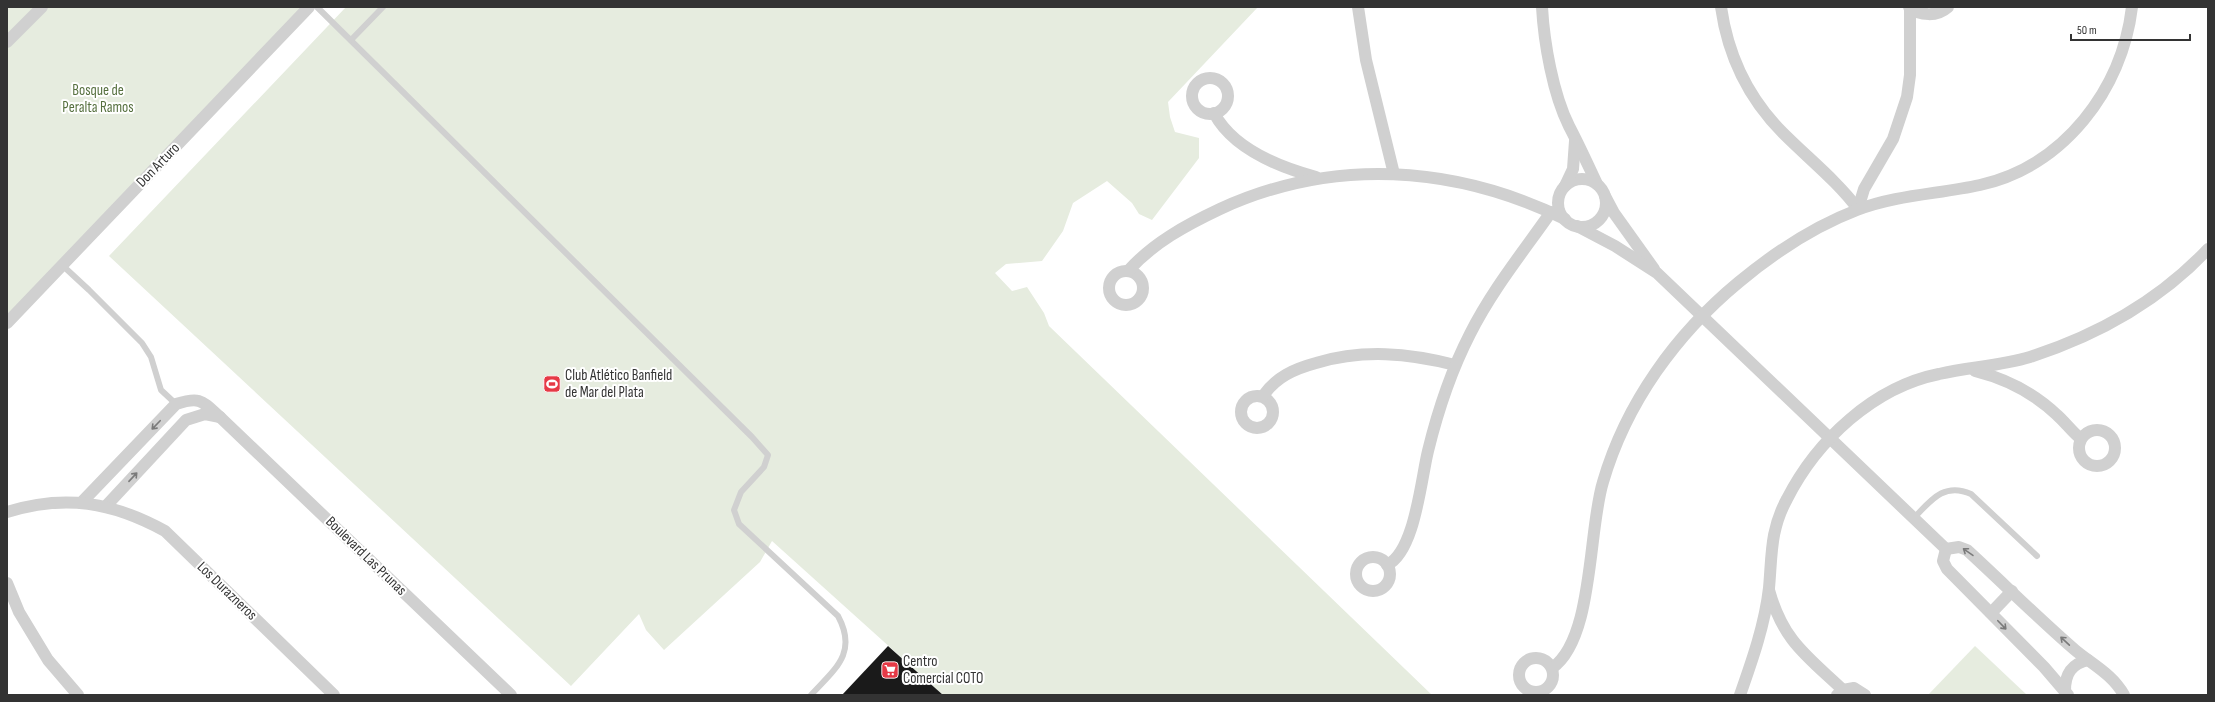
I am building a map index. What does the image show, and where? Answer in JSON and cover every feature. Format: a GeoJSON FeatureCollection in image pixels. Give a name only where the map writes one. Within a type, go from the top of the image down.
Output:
{"type":"FeatureCollection","features":[{"type":"Feature","properties":{"kind":"street"},"geometry":{"type":"LineString","coordinates":[[7,42],[42,7]]}},
{"type":"Feature","properties":{"kind":"street","name":"Don Arturo"},"geometry":{"type":"LineString","coordinates":[[7,323],[309,7]]}},
{"type":"Feature","properties":{"kind":"street"},"geometry":{"type":"LineString","coordinates":[[1358,7],[1366,60],[1394,174]]}},
{"type":"Feature","properties":{"kind":"street"},"geometry":{"type":"LineString","coordinates":[[1542,7],[1552,71],[1569,126],[1597,184],[1605,195],[1614,213],[1657,274]]}},
{"type":"Feature","properties":{"kind":"street"},"geometry":{"type":"LineString","coordinates":[[1721,7],[1730,53],[1738,72],[1751,94],[1782,132],[1844,191],[1858,210]]}},
{"type":"Feature","properties":{"kind":"street"},"geometry":{"type":"LineString","coordinates":[[1858,210],[1864,189],[1893,139],[1907,96],[1910,75],[1910,8],[1928,15],[1937,13],[1948,7]]}},
{"type":"Feature","properties":{"kind":"street"},"geometry":{"type":"LineString","coordinates":[[1552,668],[1559,663],[1567,653],[1581,618],[1586,598],[1591,544],[1602,483],[1624,424],[1658,368],[1701,316],[1740,281],[1774,256],[1826,224],[1858,210],[1902,198],[1983,184],[2005,177],[2042,159],[2083,122],[2108,87],[2122,54],[2132,7]]}},
{"type":"Feature","properties":{"kind":"street"},"geometry":{"type":"LineString","coordinates":[[1214,113],[1220,125],[1229,134],[1250,149],[1287,169],[1318,178]]}},
{"type":"Feature","properties":{"kind":"street"},"geometry":{"type":"LineString","coordinates":[[1564,219],[1558,206],[1563,189],[1573,169],[1575,159],[1574,134]]}},
{"type":"Feature","properties":{"kind":"street"},"geometry":{"type":"LineString","coordinates":[[1128,271],[1146,252],[1183,228],[1209,214],[1245,198],[1276,187],[1318,178],[1394,174],[1448,180],[1476,186],[1529,203],[1551,212],[1615,246],[1657,274],[1831,438],[1946,550]]}},
{"type":"Feature","properties":{"kind":"street"},"geometry":{"type":"LineString","coordinates":[[1529,203],[1549,200],[1571,182],[1584,179],[1597,184]]}},
{"type":"Feature","properties":{"kind":"street"},"geometry":{"type":"LineString","coordinates":[[1577,226],[1584,226],[1598,221],[1605,209],[1605,195]]}},
{"type":"Feature","properties":{"kind":"street"},"geometry":{"type":"LineString","coordinates":[[1387,565],[1394,562],[1399,556],[1409,533],[1434,430],[1455,365],[1470,333],[1498,286],[1551,212]]}},
{"type":"Feature","properties":{"kind":"street"},"geometry":{"type":"LineString","coordinates":[[1740,695],[1752,662],[1768,589],[1770,551],[1779,513],[1799,478],[1831,438],[1870,403],[1894,389],[1933,375],[1972,370],[2029,357],[2094,332],[2126,315],[2155,296],[2208,249]]}},
{"type":"Feature","properties":{"kind":"street"},"geometry":{"type":"LineString","coordinates":[[1263,396],[1277,379],[1289,372],[1308,365],[1350,354],[1411,355],[1455,365]]}},
{"type":"Feature","properties":{"kind":"street"},"geometry":{"type":"LineString","coordinates":[[1972,370],[2004,379],[2032,394],[2059,416],[2069,429],[2081,439]]}},
{"type":"Feature","properties":{"kind":"street","name":"Boulevard Las Prunas"},"geometry":{"type":"LineString","coordinates":[[176,404],[192,399],[201,401],[221,418],[512,695]]}},
{"type":"Feature","properties":{"kind":"street"},"geometry":{"type":"LineString","coordinates":[[80,503],[176,404]]}},
{"type":"Feature","properties":{"kind":"street"},"geometry":{"type":"LineString","coordinates":[[106,506],[186,420],[205,414],[221,418]]}},
{"type":"Feature","properties":{"kind":"street","name":"Los Durazneros"},"geometry":{"type":"LineString","coordinates":[[7,512],[56,501],[106,506],[140,517],[165,531],[334,695]]}},
{"type":"Feature","properties":{"kind":"street"},"geometry":{"type":"LineString","coordinates":[[1946,550],[1959,547],[1967,550],[2088,660],[2102,669],[2117,683],[2124,695]]}},
{"type":"Feature","properties":{"kind":"street"},"geometry":{"type":"LineString","coordinates":[[1946,550],[1943,561],[1946,569],[1991,613],[2067,693]]}},
{"type":"Feature","properties":{"kind":"street"},"geometry":{"type":"LineString","coordinates":[[7,583],[19,612],[48,660],[78,695]]}},
{"type":"Feature","properties":{"kind":"street"},"geometry":{"type":"LineString","coordinates":[[1768,589],[1774,607],[1786,633],[1796,647],[1840,692],[1854,688],[1865,695]]}},
{"type":"Feature","properties":{"kind":"street"},"geometry":{"type":"LineString","coordinates":[[1991,613],[2012,591]]}},
{"type":"Feature","properties":{"kind":"street"},"geometry":{"type":"LineString","coordinates":[[2067,693],[2065,680],[2070,670],[2078,662],[2088,660]]}},
{"type":"Feature","properties":{"kind":"lane"},"geometry":{"type":"LineString","coordinates":[[317,7],[752,436],[768,455],[764,467],[741,492],[734,510],[738,524],[838,616],[844,628],[847,639],[845,651],[840,663],[811,695]]}},
{"type":"Feature","properties":{"kind":"lane"},"geometry":{"type":"LineString","coordinates":[[351,40],[383,7]]}},
{"type":"Feature","properties":{"kind":"lane"},"geometry":{"type":"LineString","coordinates":[[62,265],[90,290],[142,343],[151,357],[161,390],[176,404]]}},
{"type":"Feature","properties":{"kind":"lane"},"geometry":{"type":"LineString","coordinates":[[1913,519],[1929,502],[1946,490],[1963,490],[1972,494],[2037,556]]}},
{"type":"Feature","properties":{"kind":"green space","name":"Bosque de Peralta Ramos"},"geometry":{"type":"Polygon","coordinates":[[[7,7],[309,7],[7,330],[7,7]]]}},
{"type":"Feature","properties":{"kind":"green space","name":"Club Atlético Banfield de Mar del Plata"},"geometry":{"type":"Polygon","coordinates":[[[346,7],[1258,7],[1168,102],[1170,117],[1175,132],[1199,138],[1199,158],[1152,220],[1139,214],[1132,203],[1107,181],[1073,203],[1063,231],[1042,261],[1006,264],[995,273],[1012,291],[1027,287],[1044,313],[1049,326],[1432,695],[943,695],[772,541],[760,562],[664,650],[646,630],[639,614],[571,686],[109,256],[346,7]]]}},
{"type":"Feature","properties":{"kind":"green space"},"geometry":{"type":"Polygon","coordinates":[[[1975,646],[2027,695],[1928,695],[1975,646]]]}},
{"type":"Feature","properties":{"kind":"building","name":"Centro Comercial COTO"},"geometry":{"type":"Polygon","coordinates":[[[888,646],[943,695],[842,695],[888,646]]]}},
{"type":"Feature","properties":{"kind":"place","name":"Club Atlético Banfield de Mar del Plata"},"geometry":{"type":"Point","coordinates":[552,384]}},
{"type":"Feature","properties":{"kind":"place","name":"Centro Comercial COTO"},"geometry":{"type":"Point","coordinates":[890,670]}}]}
